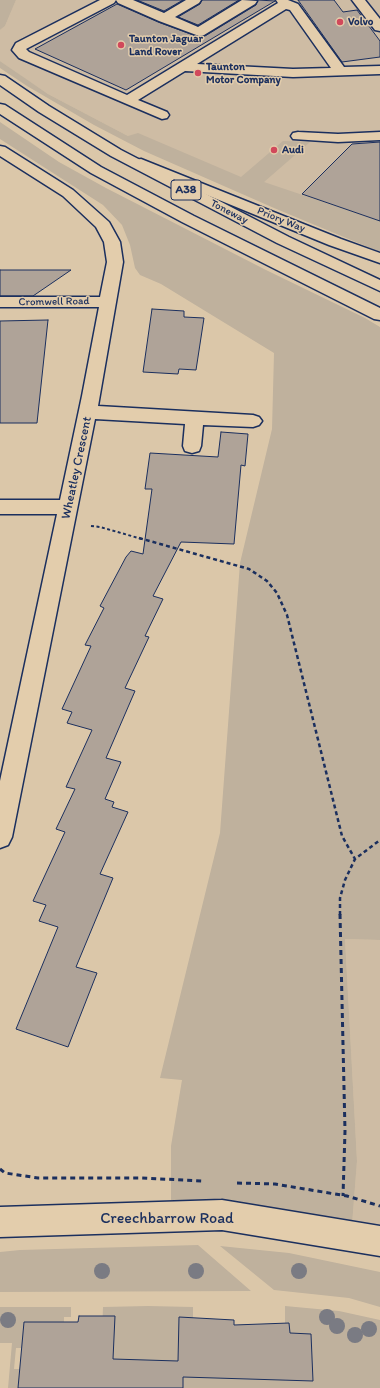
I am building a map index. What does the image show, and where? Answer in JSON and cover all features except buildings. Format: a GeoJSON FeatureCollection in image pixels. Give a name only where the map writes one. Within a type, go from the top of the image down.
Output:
{"type":"FeatureCollection","features":[{"type":"Feature","properties":{"kind":"street"},"geometry":{"type":"LineString","coordinates":[[164,18],[195,0]]}},
{"type":"Feature","properties":{"kind":"street"},"geometry":{"type":"LineString","coordinates":[[130,1],[164,18],[199,32],[251,1],[248,0]]}},
{"type":"Feature","properties":{"kind":"street"},"geometry":{"type":"LineString","coordinates":[[358,0],[380,27]]}},
{"type":"Feature","properties":{"kind":"street"},"geometry":{"type":"LineString","coordinates":[[162,115],[24,55],[19,50],[21,46],[102,2],[216,46]]}},
{"type":"Feature","properties":{"kind":"street"},"geometry":{"type":"LineString","coordinates":[[128,100],[284,2],[294,6],[341,72]]}},
{"type":"Feature","properties":{"kind":"street"},"geometry":{"type":"LineString","coordinates":[[293,73],[327,53]]}},
{"type":"Feature","properties":{"kind":"street"},"geometry":{"type":"LineString","coordinates":[[182,67],[293,73],[380,70]]}},
{"type":"Feature","properties":{"kind":"street","name":"Toneway"},"geometry":{"type":"LineString","coordinates":[[0,79],[44,109],[116,153],[283,240],[380,286]]}},
{"type":"Feature","properties":{"kind":"street","name":"Toneway"},"geometry":{"type":"LineString","coordinates":[[0,108],[96,170],[188,219],[380,315]]}},
{"type":"Feature","properties":{"kind":"street"},"geometry":{"type":"LineString","coordinates":[[298,136],[338,138],[380,136]]}},
{"type":"Feature","properties":{"kind":"street","name":"Wheatley Crescent"},"geometry":{"type":"LineString","coordinates":[[0,150],[68,193],[103,225],[112,242],[115,262],[88,412],[1,830]]}},
{"type":"Feature","properties":{"kind":"street","name":"Priory Way"},"geometry":{"type":"LineString","coordinates":[[116,153],[334,242],[380,258]]}},
{"type":"Feature","properties":{"kind":"street","name":"Cromwell Road"},"geometry":{"type":"LineString","coordinates":[[0,302],[108,302]]}},
{"type":"Feature","properties":{"kind":"street"},"geometry":{"type":"LineString","coordinates":[[88,412],[253,421]]}},
{"type":"Feature","properties":{"kind":"street"},"geometry":{"type":"LineString","coordinates":[[192,446],[195,417]]}},
{"type":"Feature","properties":{"kind":"street"},"geometry":{"type":"LineString","coordinates":[[0,507],[68,507]]}},
{"type":"Feature","properties":{"kind":"street","name":"Creechbarrow Road"},"geometry":{"type":"LineString","coordinates":[[0,1222],[222,1215],[380,1241]]}},
{"type":"Feature","properties":{"kind":"path"},"geometry":{"type":"LineString","coordinates":[[65,526],[100,527],[249,569],[267,581],[277,593],[287,615],[342,836],[355,859]]}},
{"type":"Feature","properties":{"kind":"path"},"geometry":{"type":"LineString","coordinates":[[343,1196],[345,1131],[340,898],[344,880],[355,859],[380,840]]}},
{"type":"Feature","properties":{"kind":"shaded area"},"geometry":{"type":"Polygon","coordinates":[[[0,0],[16,0],[5,26],[0,30],[0,0]]]}},
{"type":"Feature","properties":{"kind":"shaded area","name":"Taunton Motor Company"},"geometry":{"type":"Polygon","coordinates":[[[16,0],[380,0],[380,244],[128,136],[48,94],[27,80],[0,61],[0,30],[5,26],[16,0]]]}},
{"type":"Feature","properties":{"kind":"shaded area"},"geometry":{"type":"Polygon","coordinates":[[[0,61],[48,94],[128,136],[138,133],[241,177],[283,141],[310,142],[264,182],[380,221],[380,252],[274,208],[144,151],[94,125],[27,86],[0,68],[0,61]]]}},
{"type":"Feature","properties":{"kind":"shaded area"},"geometry":{"type":"Polygon","coordinates":[[[0,122],[59,162],[106,188],[266,270],[365,318],[380,327],[380,940],[345,939],[357,1161],[352,1225],[222,1201],[171,1200],[171,1146],[182,1080],[160,1078],[220,833],[240,563],[272,429],[274,353],[161,284],[140,275],[135,268],[130,245],[122,225],[103,205],[0,139],[0,122]]]}},
{"type":"Feature","properties":{"kind":"shaded area"},"geometry":{"type":"Polygon","coordinates":[[[345,939],[380,940],[380,1230],[352,1225],[357,1161],[345,939]]]}},
{"type":"Feature","properties":{"kind":"shaded area"},"geometry":{"type":"Polygon","coordinates":[[[198,1245],[251,1291],[0,1292],[0,1252],[20,1250],[198,1245]]]}},
{"type":"Feature","properties":{"kind":"shaded area"},"geometry":{"type":"Polygon","coordinates":[[[220,1246],[289,1253],[380,1272],[380,1307],[349,1298],[274,1290],[220,1246]]]}},
{"type":"Feature","properties":{"kind":"shaded area"},"geometry":{"type":"Polygon","coordinates":[[[285,1306],[339,1311],[380,1320],[380,1388],[183,1388],[183,1361],[100,1388],[103,1307],[193,1307],[193,1324],[252,1379],[313,1381],[311,1334],[290,1333],[289,1324],[285,1324],[285,1306]]]}},
{"type":"Feature","properties":{"kind":"shaded area"},"geometry":{"type":"Polygon","coordinates":[[[0,1307],[71,1307],[71,1317],[64,1317],[64,1322],[24,1322],[22,1348],[16,1348],[14,1369],[20,1369],[18,1388],[8,1388],[12,1343],[0,1343],[0,1307]]]}},
{"type":"Feature","properties":{"kind":"place","name":"Volvo"},"geometry":{"type":"Point","coordinates":[340,22]}},
{"type":"Feature","properties":{"kind":"place","name":"Taunton Jaguar Land Rover"},"geometry":{"type":"Point","coordinates":[121,45]}},
{"type":"Feature","properties":{"kind":"place","name":"Taunton Motor Company"},"geometry":{"type":"Point","coordinates":[198,73]}},
{"type":"Feature","properties":{"kind":"place","name":"Audi"},"geometry":{"type":"Point","coordinates":[274,150]}}]}
